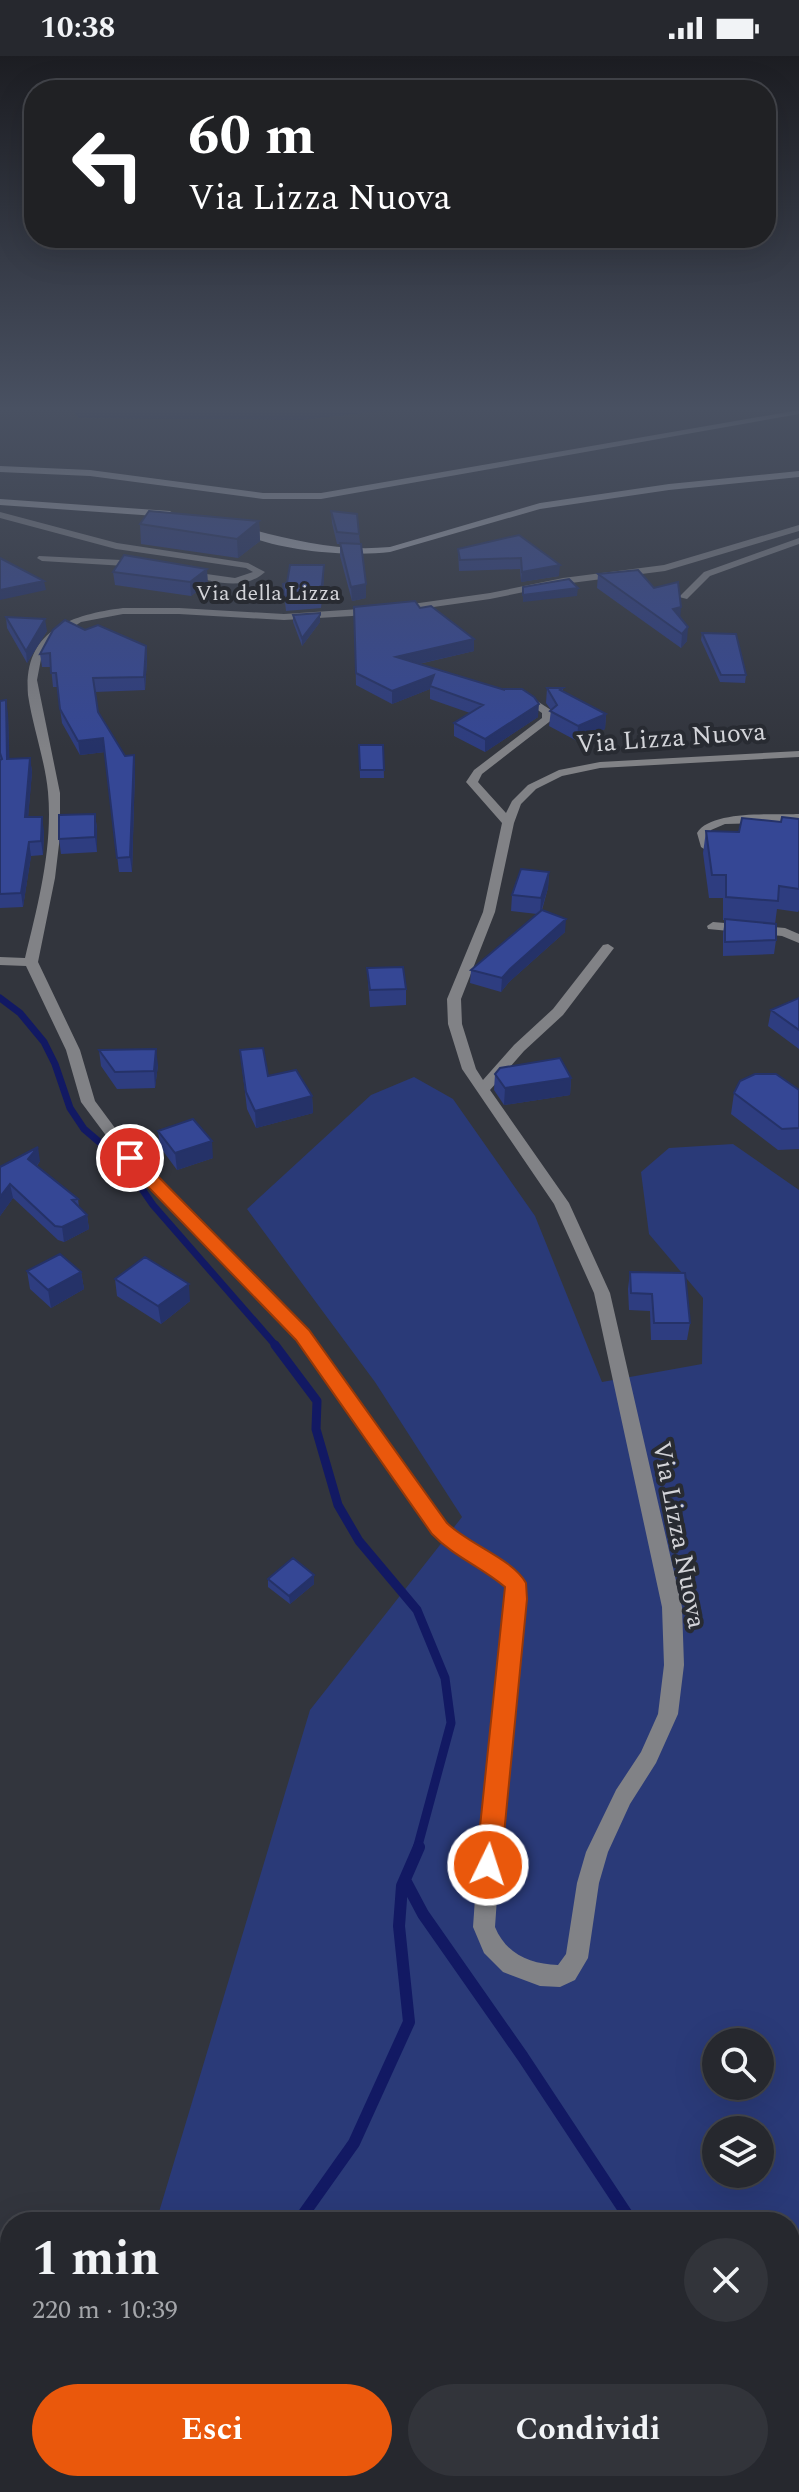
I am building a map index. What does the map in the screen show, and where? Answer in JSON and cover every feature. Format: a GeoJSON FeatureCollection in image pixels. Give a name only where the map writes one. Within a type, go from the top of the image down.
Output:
{"type":"FeatureCollection","features":[{"type":"Feature","properties":{"kind":"main road"},"geometry":{"type":"LineString","coordinates":[[227,525],[302,547],[373,552],[416,544],[485,521]]}},
{"type":"Feature","properties":{"kind":"street"},"geometry":{"type":"LineString","coordinates":[[21,521],[116,546],[248,566],[260,572],[254,577],[234,581],[180,571]]}},
{"type":"Feature","properties":{"kind":"street","name":"Via della Lizza"},"geometry":{"type":"LineString","coordinates":[[31,962],[51,874],[54,793],[37,709],[33,668],[48,639],[65,625],[85,617],[138,612],[284,617],[417,607],[563,581],[665,568],[799,528]]}},
{"type":"Feature","properties":{"kind":"street"},"geometry":{"type":"LineString","coordinates":[[684,597],[707,574],[799,541]]}},
{"type":"Feature","properties":{"kind":"street"},"geometry":{"type":"LineString","coordinates":[[42,558],[96,559],[151,565]]}},
{"type":"Feature","properties":{"kind":"street"},"geometry":{"type":"LineString","coordinates":[[508,823],[472,782],[478,772],[548,719],[547,712],[536,702],[515,690]]}},
{"type":"Feature","properties":{"kind":"street","name":"Via Lizza Nuova"},"geometry":{"type":"LineString","coordinates":[[31,962],[73,1050],[88,1102],[130,1158],[303,1335],[439,1529],[455,1544],[494,1565],[515,1583],[516,1599],[484,1927],[492,1946],[511,1964],[540,1975],[560,1976],[577,1958],[588,1883],[597,1852],[623,1797],[649,1757],[668,1714],[674,1665],[672,1607],[602,1293],[561,1203],[469,1069],[455,1024],[454,999],[489,912],[508,823],[516,803],[532,787],[559,773],[600,765],[799,754]]}},
{"type":"Feature","properties":{"kind":"street"},"geometry":{"type":"LineString","coordinates":[[707,847],[703,833],[706,828],[723,821],[799,818]]}},
{"type":"Feature","properties":{"kind":"street"},"geometry":{"type":"LineString","coordinates":[[713,926],[785,932],[799,939]]}},
{"type":"Feature","properties":{"kind":"street"},"geometry":{"type":"LineString","coordinates":[[483,1089],[519,1048],[558,1012],[608,948]]}},
{"type":"Feature","properties":{"kind":"street"},"geometry":{"type":"LineString","coordinates":[[0,961],[31,962]]}},
{"type":"Feature","properties":{"kind":"shaded area"},"geometry":{"type":"Polygon","coordinates":[[[414,1077],[453,1099],[535,1216],[602,1382],[702,1364],[703,1298],[649,1234],[641,1172],[669,1148],[733,1144],[799,1190],[799,2212],[159,2212],[310,1710],[462,1517],[375,1382],[247,1209],[371,1095],[414,1077]]]}},
{"type":"Feature","properties":{"kind":"building"},"geometry":{"type":"Polygon","coordinates":[[[142,521],[259,521],[237,539],[140,524],[142,521]]]}},
{"type":"Feature","properties":{"kind":"building"},"geometry":{"type":"Polygon","coordinates":[[[334,521],[358,521],[359,534],[337,532],[334,521]]]}},
{"type":"Feature","properties":{"kind":"building"},"geometry":{"type":"Polygon","coordinates":[[[519,535],[560,565],[522,572],[521,558],[460,560],[458,549],[519,535]]]}},
{"type":"Feature","properties":{"kind":"building"},"geometry":{"type":"Polygon","coordinates":[[[340,543],[361,544],[366,584],[351,587],[340,543]]]}},
{"type":"Feature","properties":{"kind":"building"},"geometry":{"type":"Polygon","coordinates":[[[124,555],[207,569],[190,582],[113,572],[124,555]]]}},
{"type":"Feature","properties":{"kind":"building"},"geometry":{"type":"Polygon","coordinates":[[[0,558],[44,581],[0,590],[0,558]]]}},
{"type":"Feature","properties":{"kind":"building"},"geometry":{"type":"Polygon","coordinates":[[[290,565],[324,565],[321,594],[285,597],[283,584],[287,583],[290,565]]]}},
{"type":"Feature","properties":{"kind":"building"},"geometry":{"type":"Polygon","coordinates":[[[638,570],[654,588],[678,582],[681,607],[673,609],[688,627],[682,634],[598,574],[638,570]]]}},
{"type":"Feature","properties":{"kind":"building"},"geometry":{"type":"Polygon","coordinates":[[[569,579],[578,588],[523,595],[523,587],[569,579]]]}},
{"type":"Feature","properties":{"kind":"building"},"geometry":{"type":"Polygon","coordinates":[[[415,601],[420,608],[431,606],[474,639],[396,657],[505,690],[522,689],[539,704],[485,739],[454,723],[483,705],[430,686],[434,675],[392,691],[356,673],[354,607],[415,601]]]}},
{"type":"Feature","properties":{"kind":"building"},"geometry":{"type":"Polygon","coordinates":[[[293,615],[320,615],[302,638],[293,615]]]}},
{"type":"Feature","properties":{"kind":"building"},"geometry":{"type":"Polygon","coordinates":[[[6,617],[45,619],[26,651],[6,617]]]}},
{"type":"Feature","properties":{"kind":"building"},"geometry":{"type":"Polygon","coordinates":[[[65,620],[85,630],[98,625],[146,646],[144,677],[93,678],[98,712],[125,756],[134,755],[130,857],[117,858],[103,738],[78,741],[60,709],[56,673],[51,673],[50,653],[40,654],[53,630],[65,620]]]}},
{"type":"Feature","properties":{"kind":"building"},"geometry":{"type":"Polygon","coordinates":[[[702,633],[736,634],[746,675],[721,675],[702,633]]]}},
{"type":"Feature","properties":{"kind":"building"},"geometry":{"type":"Polygon","coordinates":[[[547,688],[563,688],[560,690],[606,714],[578,726],[550,711],[557,705],[547,688]]]}},
{"type":"Feature","properties":{"kind":"building"},"geometry":{"type":"Polygon","coordinates":[[[6,700],[7,759],[30,758],[25,817],[42,817],[41,841],[29,842],[21,893],[0,894],[0,701],[6,700]]]}},
{"type":"Feature","properties":{"kind":"building"},"geometry":{"type":"Polygon","coordinates":[[[359,745],[383,745],[384,770],[360,770],[359,745]]]}},
{"type":"Feature","properties":{"kind":"building"},"geometry":{"type":"Polygon","coordinates":[[[95,814],[95,837],[59,839],[59,815],[95,814]]]}},
{"type":"Feature","properties":{"kind":"building"},"geometry":{"type":"Polygon","coordinates":[[[782,817],[799,819],[799,889],[779,886],[778,901],[726,897],[726,875],[712,875],[706,831],[739,832],[742,818],[781,822],[782,817]]]}},
{"type":"Feature","properties":{"kind":"building"},"geometry":{"type":"Polygon","coordinates":[[[521,869],[549,872],[541,898],[512,895],[521,869]]]}},
{"type":"Feature","properties":{"kind":"building"},"geometry":{"type":"Polygon","coordinates":[[[542,910],[566,919],[502,978],[471,970],[542,910]]]}},
{"type":"Feature","properties":{"kind":"building"},"geometry":{"type":"Polygon","coordinates":[[[725,919],[776,924],[776,940],[725,942],[725,919]]]}},
{"type":"Feature","properties":{"kind":"building"},"geometry":{"type":"Polygon","coordinates":[[[403,967],[406,989],[370,990],[367,968],[403,967]]]}},
{"type":"Feature","properties":{"kind":"building"},"geometry":{"type":"Polygon","coordinates":[[[799,998],[799,1030],[771,1010],[799,998]]]}},
{"type":"Feature","properties":{"kind":"building"},"geometry":{"type":"Polygon","coordinates":[[[263,1048],[268,1076],[296,1070],[312,1096],[255,1111],[246,1092],[240,1050],[263,1048]]]}},
{"type":"Feature","properties":{"kind":"building"},"geometry":{"type":"Polygon","coordinates":[[[156,1049],[154,1071],[115,1072],[99,1050],[156,1049]]]}},
{"type":"Feature","properties":{"kind":"building"},"geometry":{"type":"Polygon","coordinates":[[[560,1058],[571,1078],[505,1088],[495,1074],[500,1068],[560,1058]]]}},
{"type":"Feature","properties":{"kind":"building"},"geometry":{"type":"Polygon","coordinates":[[[755,1074],[776,1074],[799,1090],[799,1128],[782,1129],[734,1093],[740,1081],[755,1074]]]}},
{"type":"Feature","properties":{"kind":"building"},"geometry":{"type":"Polygon","coordinates":[[[193,1119],[212,1141],[175,1153],[158,1131],[193,1119]]]}},
{"type":"Feature","properties":{"kind":"building"},"geometry":{"type":"Polygon","coordinates":[[[38,1147],[28,1159],[78,1199],[72,1200],[87,1215],[62,1227],[55,1226],[10,1184],[0,1197],[0,1167],[38,1147]]]}},
{"type":"Feature","properties":{"kind":"building"},"geometry":{"type":"Polygon","coordinates":[[[60,1254],[81,1272],[48,1290],[27,1271],[60,1254]]]}},
{"type":"Feature","properties":{"kind":"building"},"geometry":{"type":"Polygon","coordinates":[[[145,1257],[189,1284],[158,1306],[115,1279],[145,1257]]]}},
{"type":"Feature","properties":{"kind":"building"},"geometry":{"type":"Polygon","coordinates":[[[630,1272],[685,1273],[690,1323],[654,1323],[652,1294],[631,1293],[630,1272]]]}},
{"type":"Feature","properties":{"kind":"building"},"geometry":{"type":"Polygon","coordinates":[[[293,1558],[314,1575],[289,1596],[268,1579],[293,1558]]]}},
{"type":"Feature","properties":{"kind":"waterway"},"geometry":{"type":"LineString","coordinates":[[0,998],[20,1013],[44,1042],[70,1108],[84,1129],[124,1163],[153,1205],[277,1347]]}},
{"type":"Feature","properties":{"kind":"waterway"},"geometry":{"type":"LineString","coordinates":[[275,1345],[317,1401],[316,1429],[338,1505],[359,1541],[417,1610],[445,1678],[451,1723],[417,1849]]}},
{"type":"Feature","properties":{"kind":"waterway"},"geometry":{"type":"LineString","coordinates":[[305,2212],[354,2143],[409,2022],[399,1926],[402,1886],[419,1847]]}},
{"type":"Feature","properties":{"kind":"waterway"},"geometry":{"type":"LineString","coordinates":[[405,1880],[423,1914],[625,2212]]}},
{"type":"Feature","properties":{"kind":"route"},"geometry":{"type":"LineString","coordinates":[[130,1158],[303,1335],[439,1529],[455,1544],[494,1565],[515,1583],[516,1599],[488,1865]]}}]}
